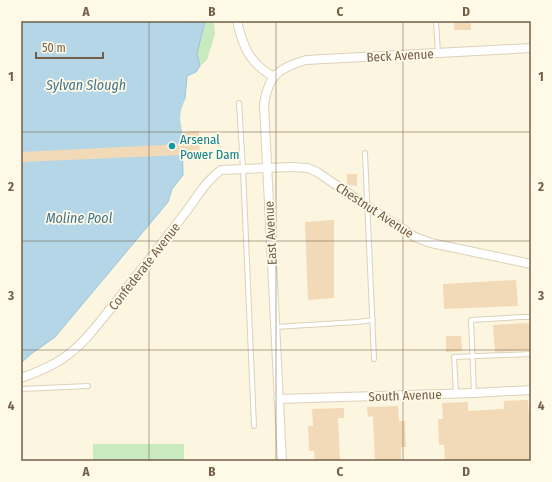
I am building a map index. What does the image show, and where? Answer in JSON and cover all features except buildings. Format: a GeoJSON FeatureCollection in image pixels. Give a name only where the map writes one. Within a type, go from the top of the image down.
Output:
{"type":"FeatureCollection","features":[{"type":"Feature","properties":{"kind":"street"},"geometry":{"type":"LineString","coordinates":[[237,21],[245,50],[259,67],[274,77]]}},
{"type":"Feature","properties":{"kind":"street","name":"Beck Avenue"},"geometry":{"type":"LineString","coordinates":[[274,77],[278,72],[286,67],[306,60],[531,48]]}},
{"type":"Feature","properties":{"kind":"street","name":"East Avenue"},"geometry":{"type":"LineString","coordinates":[[274,77],[267,90],[264,105],[282,461]]}},
{"type":"Feature","properties":{"kind":"street","name":"Chestnut Avenue"},"geometry":{"type":"LineString","coordinates":[[267,168],[291,166],[308,168],[317,172],[367,206],[422,240],[531,264]]}},
{"type":"Feature","properties":{"kind":"street","name":"Confederate Avenue"},"geometry":{"type":"LineString","coordinates":[[21,378],[48,367],[69,354],[89,336],[213,175],[221,170],[267,168]]}},
{"type":"Feature","properties":{"kind":"street","name":"South Avenue"},"geometry":{"type":"LineString","coordinates":[[278,400],[531,390]]}},
{"type":"Feature","properties":{"kind":"lane"},"geometry":{"type":"LineString","coordinates":[[436,21],[438,53]]}},
{"type":"Feature","properties":{"kind":"lane"},"geometry":{"type":"LineString","coordinates":[[239,103],[254,426]]}},
{"type":"Feature","properties":{"kind":"lane"},"geometry":{"type":"LineString","coordinates":[[365,153],[374,359]]}},
{"type":"Feature","properties":{"kind":"lane"},"geometry":{"type":"LineString","coordinates":[[474,393],[471,320],[531,317]]}},
{"type":"Feature","properties":{"kind":"lane"},"geometry":{"type":"LineString","coordinates":[[275,327],[349,323],[372,320]]}},
{"type":"Feature","properties":{"kind":"lane"},"geometry":{"type":"LineString","coordinates":[[456,393],[454,357],[531,354]]}},
{"type":"Feature","properties":{"kind":"lane"},"geometry":{"type":"LineString","coordinates":[[21,389],[88,386]]}},
{"type":"Feature","properties":{"kind":"green space"},"geometry":{"type":"Polygon","coordinates":[[[205,21],[214,21],[215,34],[207,60],[200,66],[197,54],[205,21]]]}},
{"type":"Feature","properties":{"kind":"green space"},"geometry":{"type":"Polygon","coordinates":[[[93,444],[184,444],[184,461],[93,461],[93,444]]]}},
{"type":"Feature","properties":{"kind":"water"},"geometry":{"type":"Polygon","coordinates":[[[21,21],[205,21],[197,54],[200,66],[196,72],[187,76],[182,132],[183,175],[172,189],[168,202],[55,337],[21,363],[21,21]]]}},
{"type":"Feature","properties":{"kind":"pier"},"geometry":{"type":"Polygon","coordinates":[[[187,98],[184,132],[182,132],[180,119],[181,110],[185,99],[187,98]]]}},
{"type":"Feature","properties":{"kind":"place","name":"Arsenal Power Dam"},"geometry":{"type":"Point","coordinates":[172,146]}},
{"type":"Feature","properties":{"kind":"water label","name":"Sylvan Slough"},"geometry":{"type":"Point","coordinates":[86,85]}},
{"type":"Feature","properties":{"kind":"water label","name":"Moline Pool"},"geometry":{"type":"Point","coordinates":[79,218]}}]}
